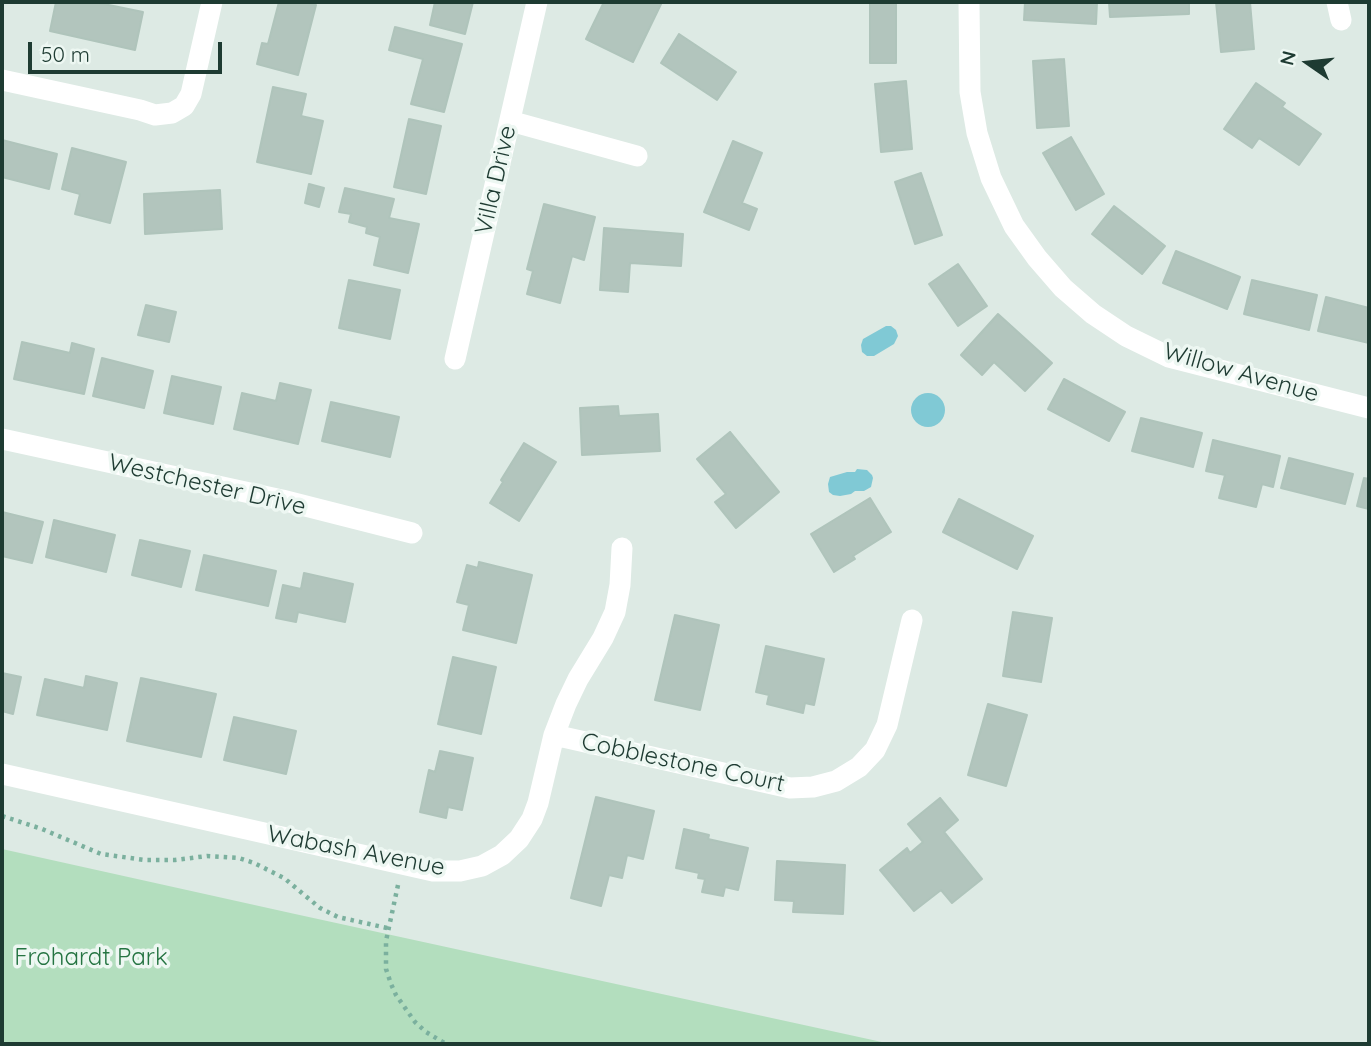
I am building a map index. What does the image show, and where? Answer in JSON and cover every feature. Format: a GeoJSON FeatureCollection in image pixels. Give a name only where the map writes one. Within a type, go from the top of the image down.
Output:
{"type":"FeatureCollection","features":[{"type":"Feature","properties":{"kind":"street"},"geometry":{"type":"LineString","coordinates":[[2,80],[155,115],[172,113],[184,106],[191,94],[212,2]]}},
{"type":"Feature","properties":{"kind":"street","name":"Villa Drive"},"geometry":{"type":"LineString","coordinates":[[455,359],[537,2]]}},
{"type":"Feature","properties":{"kind":"street","name":"Willow Avenue"},"geometry":{"type":"LineString","coordinates":[[968,2],[970,92],[977,133],[991,178],[1014,226],[1063,288],[1093,314],[1126,336],[1169,357],[1369,408]]}},
{"type":"Feature","properties":{"kind":"street"},"geometry":{"type":"LineString","coordinates":[[510,121],[637,156]]}},
{"type":"Feature","properties":{"kind":"street","name":"Westchester Drive"},"geometry":{"type":"LineString","coordinates":[[2,439],[282,500],[412,533]]}},
{"type":"Feature","properties":{"kind":"street","name":"Wabash Avenue"},"geometry":{"type":"LineString","coordinates":[[2,774],[433,870],[460,871],[482,866],[502,855],[519,839],[531,820],[538,803],[554,734],[578,679],[615,612],[622,548]]}},
{"type":"Feature","properties":{"kind":"street","name":"Cobblestone Court"},"geometry":{"type":"LineString","coordinates":[[554,734],[790,788],[836,782],[859,767],[875,750],[887,725],[912,620]]}},
{"type":"Feature","properties":{"kind":"path"},"geometry":{"type":"LineString","coordinates":[[2,816],[101,854],[145,860],[207,856],[239,858],[284,878],[320,908],[338,917],[387,928]]}},
{"type":"Feature","properties":{"kind":"path"},"geometry":{"type":"LineString","coordinates":[[403,864],[387,928],[386,969],[396,995],[415,1022],[446,1044]]}},
{"type":"Feature","properties":{"kind":"green space","name":"Frohardt Park"},"geometry":{"type":"Polygon","coordinates":[[[2,849],[295,914],[891,1044],[2,1044],[2,849]]]}},
{"type":"Feature","properties":{"kind":"water"},"geometry":{"type":"Polygon","coordinates":[[[886,326],[896,330],[898,336],[894,344],[874,356],[867,356],[862,352],[863,339],[886,326]]]}},
{"type":"Feature","properties":{"kind":"water"},"geometry":{"type":"Polygon","coordinates":[[[928,393],[940,398],[945,410],[940,422],[928,427],[916,422],[911,410],[916,398],[928,393]]]}},
{"type":"Feature","properties":{"kind":"water"},"geometry":{"type":"Polygon","coordinates":[[[857,469],[867,470],[872,475],[871,487],[840,496],[829,492],[830,477],[855,472],[857,469]]]}},
{"type":"Feature","properties":{"kind":"building"},"geometry":{"type":"Polygon","coordinates":[[[56,2],[94,2],[143,12],[135,50],[50,31],[56,2]]]}},
{"type":"Feature","properties":{"kind":"building"},"geometry":{"type":"Polygon","coordinates":[[[279,2],[316,5],[298,75],[257,64],[262,43],[268,44],[279,2]]]}},
{"type":"Feature","properties":{"kind":"building"},"geometry":{"type":"Polygon","coordinates":[[[435,2],[473,2],[465,34],[430,25],[435,2]]]}},
{"type":"Feature","properties":{"kind":"building"},"geometry":{"type":"Polygon","coordinates":[[[604,2],[662,2],[633,62],[586,39],[604,2]]]}},
{"type":"Feature","properties":{"kind":"building"},"geometry":{"type":"Polygon","coordinates":[[[870,2],[896,2],[896,63],[870,63],[870,2]]]}},
{"type":"Feature","properties":{"kind":"building"},"geometry":{"type":"Polygon","coordinates":[[[1025,2],[1097,2],[1096,24],[1024,20],[1025,2]]]}},
{"type":"Feature","properties":{"kind":"building"},"geometry":{"type":"Polygon","coordinates":[[[1109,2],[1189,2],[1189,14],[1110,17],[1109,2]]]}},
{"type":"Feature","properties":{"kind":"building"},"geometry":{"type":"Polygon","coordinates":[[[1216,2],[1250,2],[1254,49],[1221,52],[1216,2]]]}},
{"type":"Feature","properties":{"kind":"building"},"geometry":{"type":"Polygon","coordinates":[[[395,27],[462,44],[444,112],[411,104],[423,59],[389,50],[395,27]]]}},
{"type":"Feature","properties":{"kind":"building"},"geometry":{"type":"Polygon","coordinates":[[[679,34],[736,72],[717,100],[661,63],[679,34]]]}},
{"type":"Feature","properties":{"kind":"building"},"geometry":{"type":"Polygon","coordinates":[[[1064,59],[1069,126],[1037,128],[1033,61],[1064,59]]]}},
{"type":"Feature","properties":{"kind":"building"},"geometry":{"type":"Polygon","coordinates":[[[906,81],[912,149],[881,152],[875,84],[906,81]]]}},
{"type":"Feature","properties":{"kind":"building"},"geometry":{"type":"Polygon","coordinates":[[[1256,83],[1285,103],[1282,107],[1321,134],[1299,165],[1259,138],[1252,148],[1224,129],[1256,83]]]}},
{"type":"Feature","properties":{"kind":"building"},"geometry":{"type":"Polygon","coordinates":[[[273,87],[306,94],[301,116],[323,121],[311,174],[257,162],[273,87]]]}},
{"type":"Feature","properties":{"kind":"building"},"geometry":{"type":"Polygon","coordinates":[[[409,119],[441,126],[426,194],[394,187],[409,119]]]}},
{"type":"Feature","properties":{"kind":"building"},"geometry":{"type":"Polygon","coordinates":[[[1071,137],[1104,194],[1076,210],[1043,153],[1071,137]]]}},
{"type":"Feature","properties":{"kind":"building"},"geometry":{"type":"Polygon","coordinates":[[[2,140],[57,154],[49,189],[2,177],[2,140]]]}},
{"type":"Feature","properties":{"kind":"building"},"geometry":{"type":"Polygon","coordinates":[[[733,141],[762,153],[742,203],[757,209],[749,230],[704,212],[733,141]]]}},
{"type":"Feature","properties":{"kind":"building"},"geometry":{"type":"Polygon","coordinates":[[[72,148],[126,162],[110,223],[75,214],[80,194],[62,189],[72,148]]]}},
{"type":"Feature","properties":{"kind":"building"},"geometry":{"type":"Polygon","coordinates":[[[921,173],[942,235],[915,244],[895,182],[921,173]]]}},
{"type":"Feature","properties":{"kind":"building"},"geometry":{"type":"Polygon","coordinates":[[[309,184],[324,188],[319,207],[305,203],[309,184]]]}},
{"type":"Feature","properties":{"kind":"building"},"geometry":{"type":"Polygon","coordinates":[[[345,188],[394,199],[389,218],[419,224],[408,273],[374,265],[380,237],[366,233],[367,227],[349,222],[351,214],[339,212],[345,188]]]}},
{"type":"Feature","properties":{"kind":"building"},"geometry":{"type":"Polygon","coordinates":[[[220,190],[222,229],[145,234],[144,194],[220,190]]]}},
{"type":"Feature","properties":{"kind":"building"},"geometry":{"type":"Polygon","coordinates":[[[544,204],[595,217],[584,260],[572,256],[560,303],[527,294],[533,271],[527,269],[544,204]]]}},
{"type":"Feature","properties":{"kind":"building"},"geometry":{"type":"Polygon","coordinates":[[[1114,206],[1165,246],[1142,274],[1092,234],[1114,206]]]}},
{"type":"Feature","properties":{"kind":"building"},"geometry":{"type":"Polygon","coordinates":[[[604,228],[683,234],[681,266],[630,263],[628,292],[600,290],[604,228]]]}},
{"type":"Feature","properties":{"kind":"building"},"geometry":{"type":"Polygon","coordinates":[[[1176,251],[1240,277],[1227,309],[1163,283],[1176,251]]]}},
{"type":"Feature","properties":{"kind":"building"},"geometry":{"type":"Polygon","coordinates":[[[958,264],[987,306],[958,326],[929,284],[958,264]]]}},
{"type":"Feature","properties":{"kind":"building"},"geometry":{"type":"Polygon","coordinates":[[[349,280],[400,290],[390,339],[339,328],[349,280]]]}},
{"type":"Feature","properties":{"kind":"building"},"geometry":{"type":"Polygon","coordinates":[[[1252,280],[1317,295],[1309,330],[1244,314],[1252,280]]]}},
{"type":"Feature","properties":{"kind":"building"},"geometry":{"type":"Polygon","coordinates":[[[1326,297],[1369,308],[1369,343],[1318,331],[1326,297]]]}},
{"type":"Feature","properties":{"kind":"building"},"geometry":{"type":"Polygon","coordinates":[[[146,305],[176,312],[169,342],[138,335],[146,305]]]}},
{"type":"Feature","properties":{"kind":"building"},"geometry":{"type":"Polygon","coordinates":[[[998,314],[1052,363],[1025,391],[994,362],[982,375],[961,355],[998,314]]]}},
{"type":"Feature","properties":{"kind":"building"},"geometry":{"type":"Polygon","coordinates":[[[22,342],[70,353],[72,343],[94,349],[84,394],[14,379],[22,342]]]}},
{"type":"Feature","properties":{"kind":"building"},"geometry":{"type":"Polygon","coordinates":[[[102,358],[153,371],[144,408],[93,396],[102,358]]]}},
{"type":"Feature","properties":{"kind":"building"},"geometry":{"type":"Polygon","coordinates":[[[172,376],[221,387],[213,424],[164,413],[172,376]]]}},
{"type":"Feature","properties":{"kind":"building"},"geometry":{"type":"Polygon","coordinates":[[[1064,379],[1125,412],[1109,441],[1048,409],[1064,379]]]}},
{"type":"Feature","properties":{"kind":"building"},"geometry":{"type":"Polygon","coordinates":[[[280,383],[311,390],[298,444],[234,429],[242,393],[276,401],[280,383]]]}},
{"type":"Feature","properties":{"kind":"building"},"geometry":{"type":"Polygon","coordinates":[[[331,402],[399,417],[390,457],[322,441],[331,402]]]}},
{"type":"Feature","properties":{"kind":"building"},"geometry":{"type":"Polygon","coordinates":[[[618,406],[619,416],[658,414],[660,451],[582,455],[580,408],[618,406]]]}},
{"type":"Feature","properties":{"kind":"building"},"geometry":{"type":"Polygon","coordinates":[[[1141,418],[1202,433],[1193,467],[1132,451],[1141,418]]]}},
{"type":"Feature","properties":{"kind":"building"},"geometry":{"type":"Polygon","coordinates":[[[730,432],[779,492],[736,528],[715,502],[726,494],[697,459],[730,432]]]}},
{"type":"Feature","properties":{"kind":"building"},"geometry":{"type":"Polygon","coordinates":[[[1213,440],[1280,456],[1273,487],[1262,484],[1256,507],[1219,498],[1225,475],[1206,471],[1213,440]]]}},
{"type":"Feature","properties":{"kind":"building"},"geometry":{"type":"Polygon","coordinates":[[[524,443],[556,462],[519,521],[490,503],[524,443]]]}},
{"type":"Feature","properties":{"kind":"building"},"geometry":{"type":"Polygon","coordinates":[[[1289,458],[1353,474],[1345,504],[1281,488],[1289,458]]]}},
{"type":"Feature","properties":{"kind":"building"},"geometry":{"type":"Polygon","coordinates":[[[1364,478],[1369,479],[1369,509],[1357,506],[1364,478]]]}},
{"type":"Feature","properties":{"kind":"building"},"geometry":{"type":"Polygon","coordinates":[[[870,498],[891,532],[853,556],[855,559],[834,572],[811,534],[870,498]]]}},
{"type":"Feature","properties":{"kind":"building"},"geometry":{"type":"Polygon","coordinates":[[[959,499],[1033,536],[1017,569],[943,532],[959,499]]]}},
{"type":"Feature","properties":{"kind":"building"},"geometry":{"type":"Polygon","coordinates":[[[2,512],[43,522],[32,563],[2,556],[2,512]]]}},
{"type":"Feature","properties":{"kind":"building"},"geometry":{"type":"Polygon","coordinates":[[[54,520],[115,535],[106,572],[46,557],[54,520]]]}},
{"type":"Feature","properties":{"kind":"building"},"geometry":{"type":"Polygon","coordinates":[[[140,540],[190,551],[181,587],[132,575],[140,540]]]}},
{"type":"Feature","properties":{"kind":"building"},"geometry":{"type":"Polygon","coordinates":[[[204,555],[276,571],[268,606],[196,590],[204,555]]]}},
{"type":"Feature","properties":{"kind":"building"},"geometry":{"type":"Polygon","coordinates":[[[479,562],[532,575],[516,643],[463,630],[469,605],[457,602],[467,565],[478,568],[479,562]]]}},
{"type":"Feature","properties":{"kind":"building"},"geometry":{"type":"Polygon","coordinates":[[[304,573],[353,584],[345,622],[298,612],[296,622],[276,618],[283,585],[301,589],[304,573]]]}},
{"type":"Feature","properties":{"kind":"building"},"geometry":{"type":"Polygon","coordinates":[[[1013,612],[1052,618],[1041,682],[1003,676],[1013,612]]]}},
{"type":"Feature","properties":{"kind":"building"},"geometry":{"type":"Polygon","coordinates":[[[675,615],[719,625],[700,710],[655,700],[675,615]]]}},
{"type":"Feature","properties":{"kind":"building"},"geometry":{"type":"Polygon","coordinates":[[[766,646],[824,659],[814,705],[805,703],[803,713],[767,704],[769,695],[756,692],[766,646]]]}},
{"type":"Feature","properties":{"kind":"building"},"geometry":{"type":"Polygon","coordinates":[[[453,657],[496,667],[481,734],[438,724],[453,657]]]}},
{"type":"Feature","properties":{"kind":"building"},"geometry":{"type":"Polygon","coordinates":[[[2,673],[21,677],[13,714],[2,711],[2,673]]]}},
{"type":"Feature","properties":{"kind":"building"},"geometry":{"type":"Polygon","coordinates":[[[86,676],[117,683],[107,730],[37,715],[45,679],[84,688],[86,676]]]}},
{"type":"Feature","properties":{"kind":"building"},"geometry":{"type":"Polygon","coordinates":[[[141,678],[216,694],[201,757],[127,741],[141,678]]]}},
{"type":"Feature","properties":{"kind":"building"},"geometry":{"type":"Polygon","coordinates":[[[988,704],[1027,715],[1006,786],[968,775],[988,704]]]}},
{"type":"Feature","properties":{"kind":"building"},"geometry":{"type":"Polygon","coordinates":[[[234,717],[296,731],[286,774],[224,760],[234,717]]]}},
{"type":"Feature","properties":{"kind":"building"},"geometry":{"type":"Polygon","coordinates":[[[440,751],[473,758],[462,810],[448,807],[446,818],[420,812],[429,770],[435,772],[440,751]]]}},
{"type":"Feature","properties":{"kind":"building"},"geometry":{"type":"Polygon","coordinates":[[[596,797],[654,811],[643,859],[627,855],[622,878],[609,875],[601,906],[571,898],[596,797]]]}},
{"type":"Feature","properties":{"kind":"building"},"geometry":{"type":"Polygon","coordinates":[[[940,798],[958,820],[944,832],[982,879],[952,903],[941,890],[914,911],[880,870],[907,848],[910,853],[923,842],[908,824],[940,798]]]}},
{"type":"Feature","properties":{"kind":"building"},"geometry":{"type":"Polygon","coordinates":[[[684,829],[709,835],[708,839],[748,848],[738,890],[725,887],[723,896],[702,892],[705,879],[698,878],[699,873],[676,868],[684,829]]]}},
{"type":"Feature","properties":{"kind":"building"},"geometry":{"type":"Polygon","coordinates":[[[777,861],[845,865],[843,914],[793,912],[794,901],[775,900],[777,861]]]}}]}
